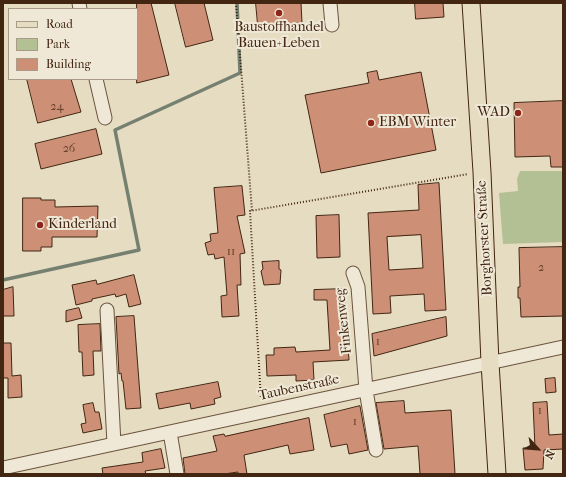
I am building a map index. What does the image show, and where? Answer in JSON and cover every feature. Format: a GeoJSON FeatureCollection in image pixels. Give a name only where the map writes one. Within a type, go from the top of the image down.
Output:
{"type":"FeatureCollection","features":[{"type":"Feature","properties":{"kind":"main road","name":"Borghorster Straße"},"geometry":{"type":"LineString","coordinates":[[471,3],[482,172],[490,363],[497,474]]}},
{"type":"Feature","properties":{"kind":"street"},"geometry":{"type":"LineString","coordinates":[[330,3],[332,25]]}},
{"type":"Feature","properties":{"kind":"street"},"geometry":{"type":"LineString","coordinates":[[96,80],[105,118]]}},
{"type":"Feature","properties":{"kind":"street","name":"Finkenweg"},"geometry":{"type":"LineString","coordinates":[[353,273],[358,288],[366,390],[376,450]]}},
{"type":"Feature","properties":{"kind":"street"},"geometry":{"type":"LineString","coordinates":[[107,310],[114,444]]}},
{"type":"Feature","properties":{"kind":"street","name":"Taubenstraße"},"geometry":{"type":"LineString","coordinates":[[3,468],[563,347]]}},
{"type":"Feature","properties":{"kind":"street"},"geometry":{"type":"LineString","coordinates":[[170,432],[177,474]]}},
{"type":"Feature","properties":{"kind":"path"},"geometry":{"type":"LineString","coordinates":[[236,3],[252,211]]}},
{"type":"Feature","properties":{"kind":"path"},"geometry":{"type":"LineString","coordinates":[[262,413],[250,212],[482,172]]}},
{"type":"Feature","properties":{"kind":"green space"},"geometry":{"type":"Polygon","coordinates":[[[520,171],[563,171],[563,242],[503,244],[499,193],[518,191],[517,179],[520,171]]]}},
{"type":"Feature","properties":{"kind":"building"},"geometry":{"type":"Polygon","coordinates":[[[137,3],[151,3],[169,75],[137,83],[138,8],[137,3]]]}},
{"type":"Feature","properties":{"kind":"building"},"geometry":{"type":"Polygon","coordinates":[[[175,3],[204,3],[213,40],[186,47],[175,3]]]}},
{"type":"Feature","properties":{"kind":"building","name":"Baustoffhandel Bauen+Leben"},"geometry":{"type":"Polygon","coordinates":[[[256,3],[301,3],[302,23],[258,25],[256,3]]]}},
{"type":"Feature","properties":{"kind":"building"},"geometry":{"type":"Polygon","coordinates":[[[415,3],[443,3],[444,17],[416,19],[415,3]]]}},
{"type":"Feature","properties":{"kind":"building","name":"EBM Winter"},"geometry":{"type":"Polygon","coordinates":[[[377,71],[379,80],[421,72],[436,150],[321,173],[305,95],[369,83],[367,73],[377,71]]]}},
{"type":"Feature","properties":{"kind":"building"},"geometry":{"type":"Polygon","coordinates":[[[27,80],[71,80],[81,112],[38,123],[27,80]]]}},
{"type":"Feature","properties":{"kind":"building"},"geometry":{"type":"Polygon","coordinates":[[[563,101],[563,167],[551,167],[550,156],[515,157],[514,103],[563,101]]]}},
{"type":"Feature","properties":{"kind":"building"},"geometry":{"type":"Polygon","coordinates":[[[96,129],[102,154],[41,169],[35,144],[96,129]]]}},
{"type":"Feature","properties":{"kind":"building"},"geometry":{"type":"Polygon","coordinates":[[[439,183],[446,310],[425,311],[424,294],[390,296],[391,313],[373,314],[368,213],[419,210],[418,185],[439,183]],[[421,235],[387,237],[389,270],[423,268],[421,235]]]}},
{"type":"Feature","properties":{"kind":"building"},"geometry":{"type":"Polygon","coordinates":[[[242,186],[245,215],[237,216],[245,253],[240,254],[241,285],[237,285],[239,316],[222,317],[221,296],[227,295],[224,257],[215,259],[214,254],[208,255],[205,243],[211,241],[210,234],[218,233],[214,188],[242,186]]]}},
{"type":"Feature","properties":{"kind":"building"},"geometry":{"type":"Polygon","coordinates":[[[23,198],[55,200],[55,207],[98,206],[97,237],[52,237],[52,247],[41,247],[41,251],[23,251],[23,198]]]}},
{"type":"Feature","properties":{"kind":"building"},"geometry":{"type":"Polygon","coordinates":[[[339,215],[340,257],[317,258],[316,216],[339,215]]]}},
{"type":"Feature","properties":{"kind":"building"},"geometry":{"type":"Polygon","coordinates":[[[563,247],[563,316],[521,317],[520,298],[518,298],[518,287],[520,287],[519,248],[563,247]]]}},
{"type":"Feature","properties":{"kind":"building"},"geometry":{"type":"Polygon","coordinates":[[[279,261],[279,269],[281,270],[280,284],[264,285],[261,271],[263,269],[262,262],[279,261]]]}},
{"type":"Feature","properties":{"kind":"building"},"geometry":{"type":"Polygon","coordinates":[[[134,275],[141,304],[129,307],[126,294],[116,297],[115,294],[92,299],[92,301],[76,305],[72,285],[96,280],[97,284],[134,275]]]}},
{"type":"Feature","properties":{"kind":"building"},"geometry":{"type":"Polygon","coordinates":[[[13,287],[14,316],[3,316],[3,290],[13,287]]]}},
{"type":"Feature","properties":{"kind":"building"},"geometry":{"type":"Polygon","coordinates":[[[344,289],[349,360],[313,362],[314,380],[296,381],[296,375],[267,376],[266,355],[274,355],[274,348],[295,347],[296,352],[330,350],[327,300],[314,300],[314,290],[344,289]]]}},
{"type":"Feature","properties":{"kind":"building"},"geometry":{"type":"Polygon","coordinates":[[[79,308],[82,318],[66,322],[66,311],[79,308]]]}},
{"type":"Feature","properties":{"kind":"building"},"geometry":{"type":"Polygon","coordinates":[[[134,316],[141,408],[126,409],[123,381],[121,373],[119,374],[116,317],[134,316]]]}},
{"type":"Feature","properties":{"kind":"building"},"geometry":{"type":"Polygon","coordinates":[[[446,317],[447,336],[374,356],[372,334],[446,317]]]}},
{"type":"Feature","properties":{"kind":"building"},"geometry":{"type":"Polygon","coordinates":[[[100,324],[101,351],[93,351],[94,375],[83,376],[82,352],[79,352],[78,325],[100,324]]]}},
{"type":"Feature","properties":{"kind":"building"},"geometry":{"type":"Polygon","coordinates":[[[3,343],[11,343],[12,376],[21,375],[22,397],[8,398],[8,378],[3,378],[3,343]]]}},
{"type":"Feature","properties":{"kind":"building"},"geometry":{"type":"Polygon","coordinates":[[[555,378],[556,392],[546,393],[545,379],[555,378]]]}},
{"type":"Feature","properties":{"kind":"building"},"geometry":{"type":"Polygon","coordinates":[[[218,382],[221,397],[214,399],[215,404],[191,409],[190,403],[159,409],[156,394],[218,382]]]}},
{"type":"Feature","properties":{"kind":"building"},"geometry":{"type":"Polygon","coordinates":[[[404,401],[405,413],[451,410],[455,474],[420,474],[418,446],[384,449],[376,403],[404,401]]]}},
{"type":"Feature","properties":{"kind":"building"},"geometry":{"type":"Polygon","coordinates":[[[547,402],[549,435],[563,434],[563,449],[544,450],[543,469],[525,470],[523,448],[535,448],[533,403],[547,402]]]}},
{"type":"Feature","properties":{"kind":"building"},"geometry":{"type":"Polygon","coordinates":[[[93,403],[95,412],[99,412],[102,429],[83,433],[81,424],[86,423],[83,405],[93,403]]]}},
{"type":"Feature","properties":{"kind":"building"},"geometry":{"type":"Polygon","coordinates":[[[360,406],[368,450],[349,454],[347,444],[331,447],[324,415],[360,406]]]}},
{"type":"Feature","properties":{"kind":"building"},"geometry":{"type":"Polygon","coordinates":[[[309,418],[314,450],[290,454],[288,445],[244,455],[247,474],[238,474],[238,472],[224,474],[185,474],[183,458],[217,451],[213,436],[224,434],[225,436],[309,418]]]}},
{"type":"Feature","properties":{"kind":"building"},"geometry":{"type":"Polygon","coordinates":[[[161,449],[165,468],[145,471],[146,474],[103,474],[102,468],[143,462],[142,453],[161,449]]]}},
{"type":"Feature","properties":{"kind":"waterway"},"geometry":{"type":"LineString","coordinates":[[3,280],[139,250],[115,130],[240,73],[237,3]]}},
{"type":"Feature","properties":{"kind":"place","name":"Baustoffhandel Bauen+Leben"},"geometry":{"type":"Point","coordinates":[279,13]}},
{"type":"Feature","properties":{"kind":"place","name":"WAD"},"geometry":{"type":"Point","coordinates":[518,113]}},
{"type":"Feature","properties":{"kind":"place","name":"EBM Winter"},"geometry":{"type":"Point","coordinates":[371,123]}},
{"type":"Feature","properties":{"kind":"place","name":"Kinderland"},"geometry":{"type":"Point","coordinates":[40,225]}}]}
